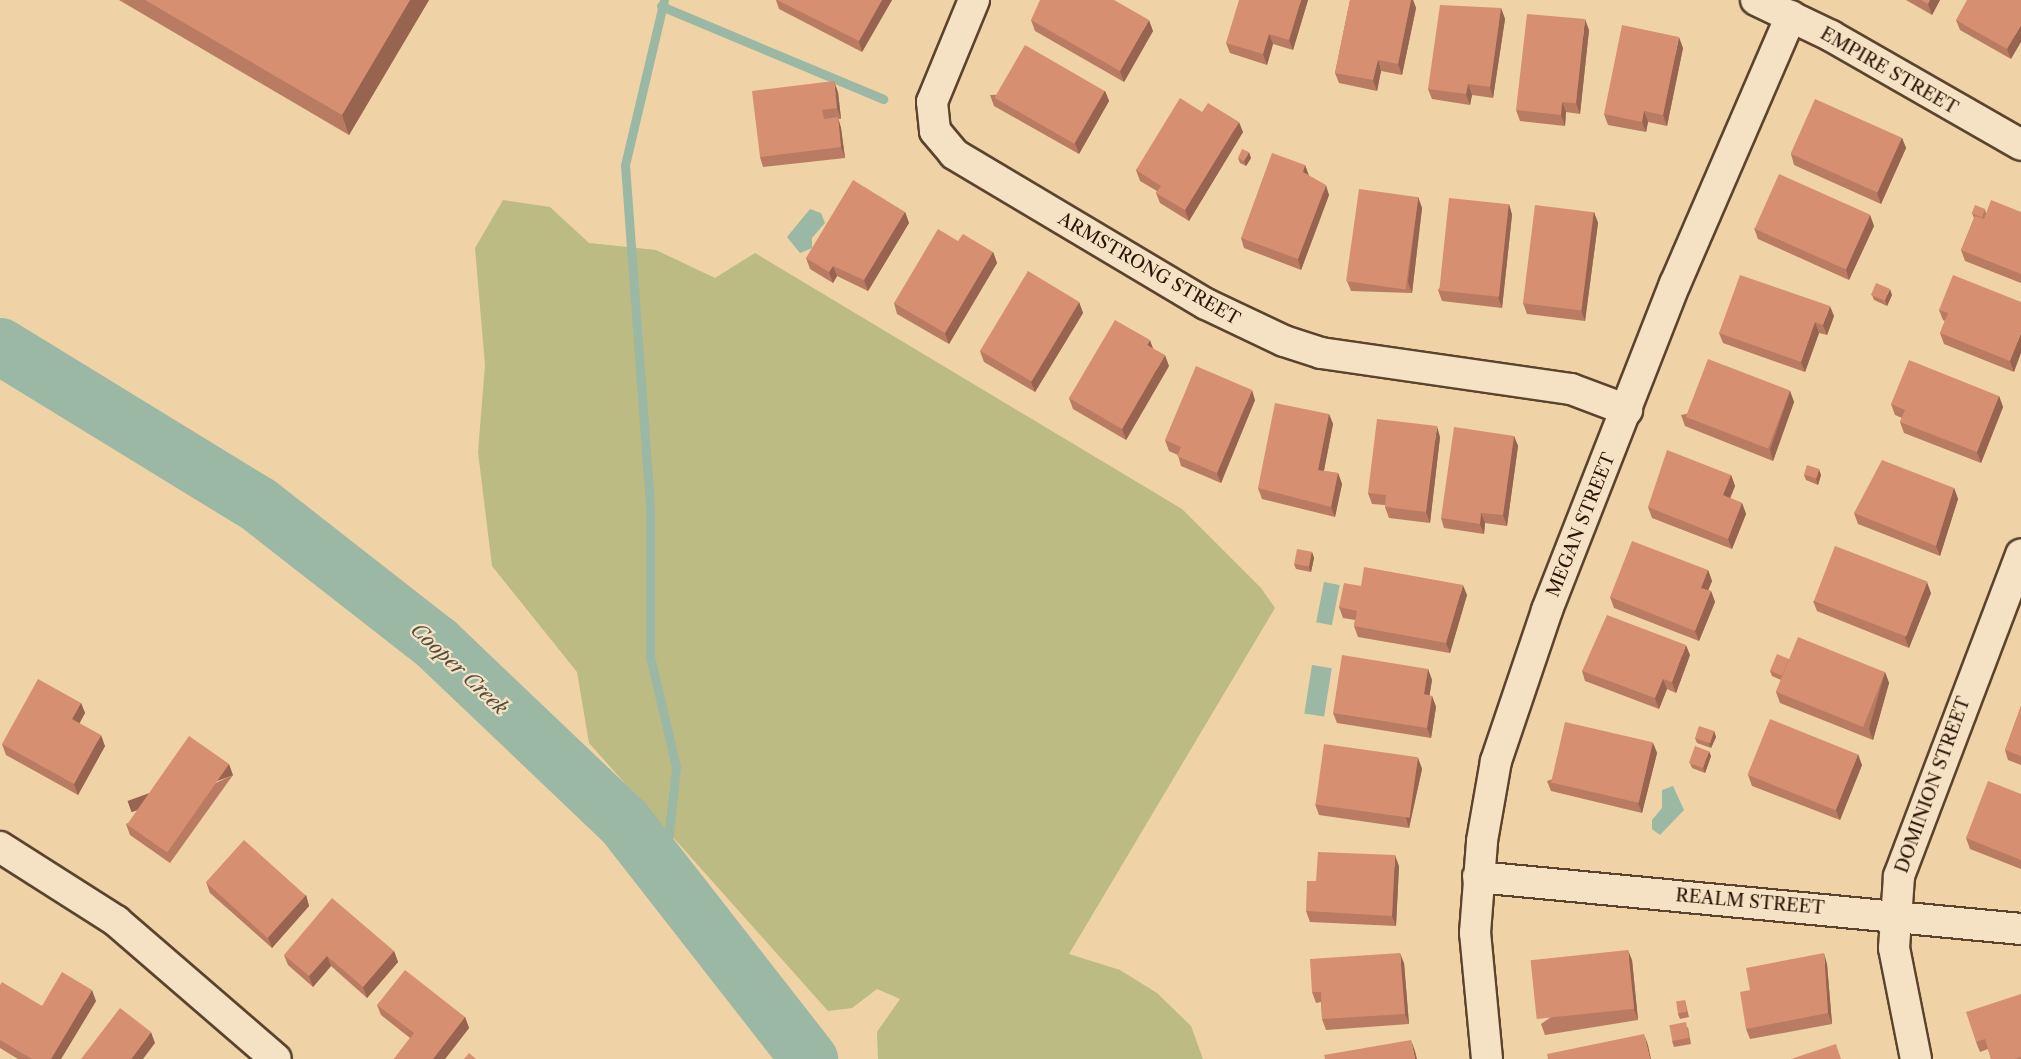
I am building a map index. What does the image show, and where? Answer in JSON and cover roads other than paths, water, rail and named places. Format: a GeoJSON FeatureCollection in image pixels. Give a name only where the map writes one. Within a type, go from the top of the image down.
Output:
{"type":"FeatureCollection","features":[{"type":"Feature","properties":{"kind":"street","name":"ARMSTRONG STREET"},"geometry":{"type":"LineString","coordinates":[[974,0],[933,102],[935,131],[954,154],[1206,304],[1284,341],[1366,360],[1571,389],[1627,410]]}},
{"type":"Feature","properties":{"kind":"street","name":"EMPIRE STREET"},"geometry":{"type":"LineString","coordinates":[[1756,0],[1791,16],[2021,145]]}},
{"type":"Feature","properties":{"kind":"street","name":"MEGAN STREET"},"geometry":{"type":"LineString","coordinates":[[1487,1059],[1478,995],[1478,877],[1496,760],[1516,692],[1627,410],[1791,16]]}},
{"type":"Feature","properties":{"kind":"street","name":"DOMINION STREET"},"geometry":{"type":"LineString","coordinates":[[1916,1059],[1903,1004],[1894,915],[1905,856],[2021,554]]}},
{"type":"Feature","properties":{"kind":"street"},"geometry":{"type":"LineString","coordinates":[[0,847],[116,921],[276,1059]]}},
{"type":"Feature","properties":{"kind":"street","name":"REALM STREET"},"geometry":{"type":"LineString","coordinates":[[1478,877],[1894,915],[2021,929]]}},
{"type":"Feature","properties":{"kind":"waterway"},"geometry":{"type":"LineString","coordinates":[[664,0],[625,165],[650,503],[650,656],[676,767],[665,870]]}},
{"type":"Feature","properties":{"kind":"waterway"},"geometry":{"type":"LineString","coordinates":[[661,6],[883,99]]}},
{"type":"Feature","properties":{"kind":"waterway","name":"Cooper Creek"},"geometry":{"type":"LineString","coordinates":[[0,346],[258,504],[436,643],[624,822],[809,1059]]}}]}
